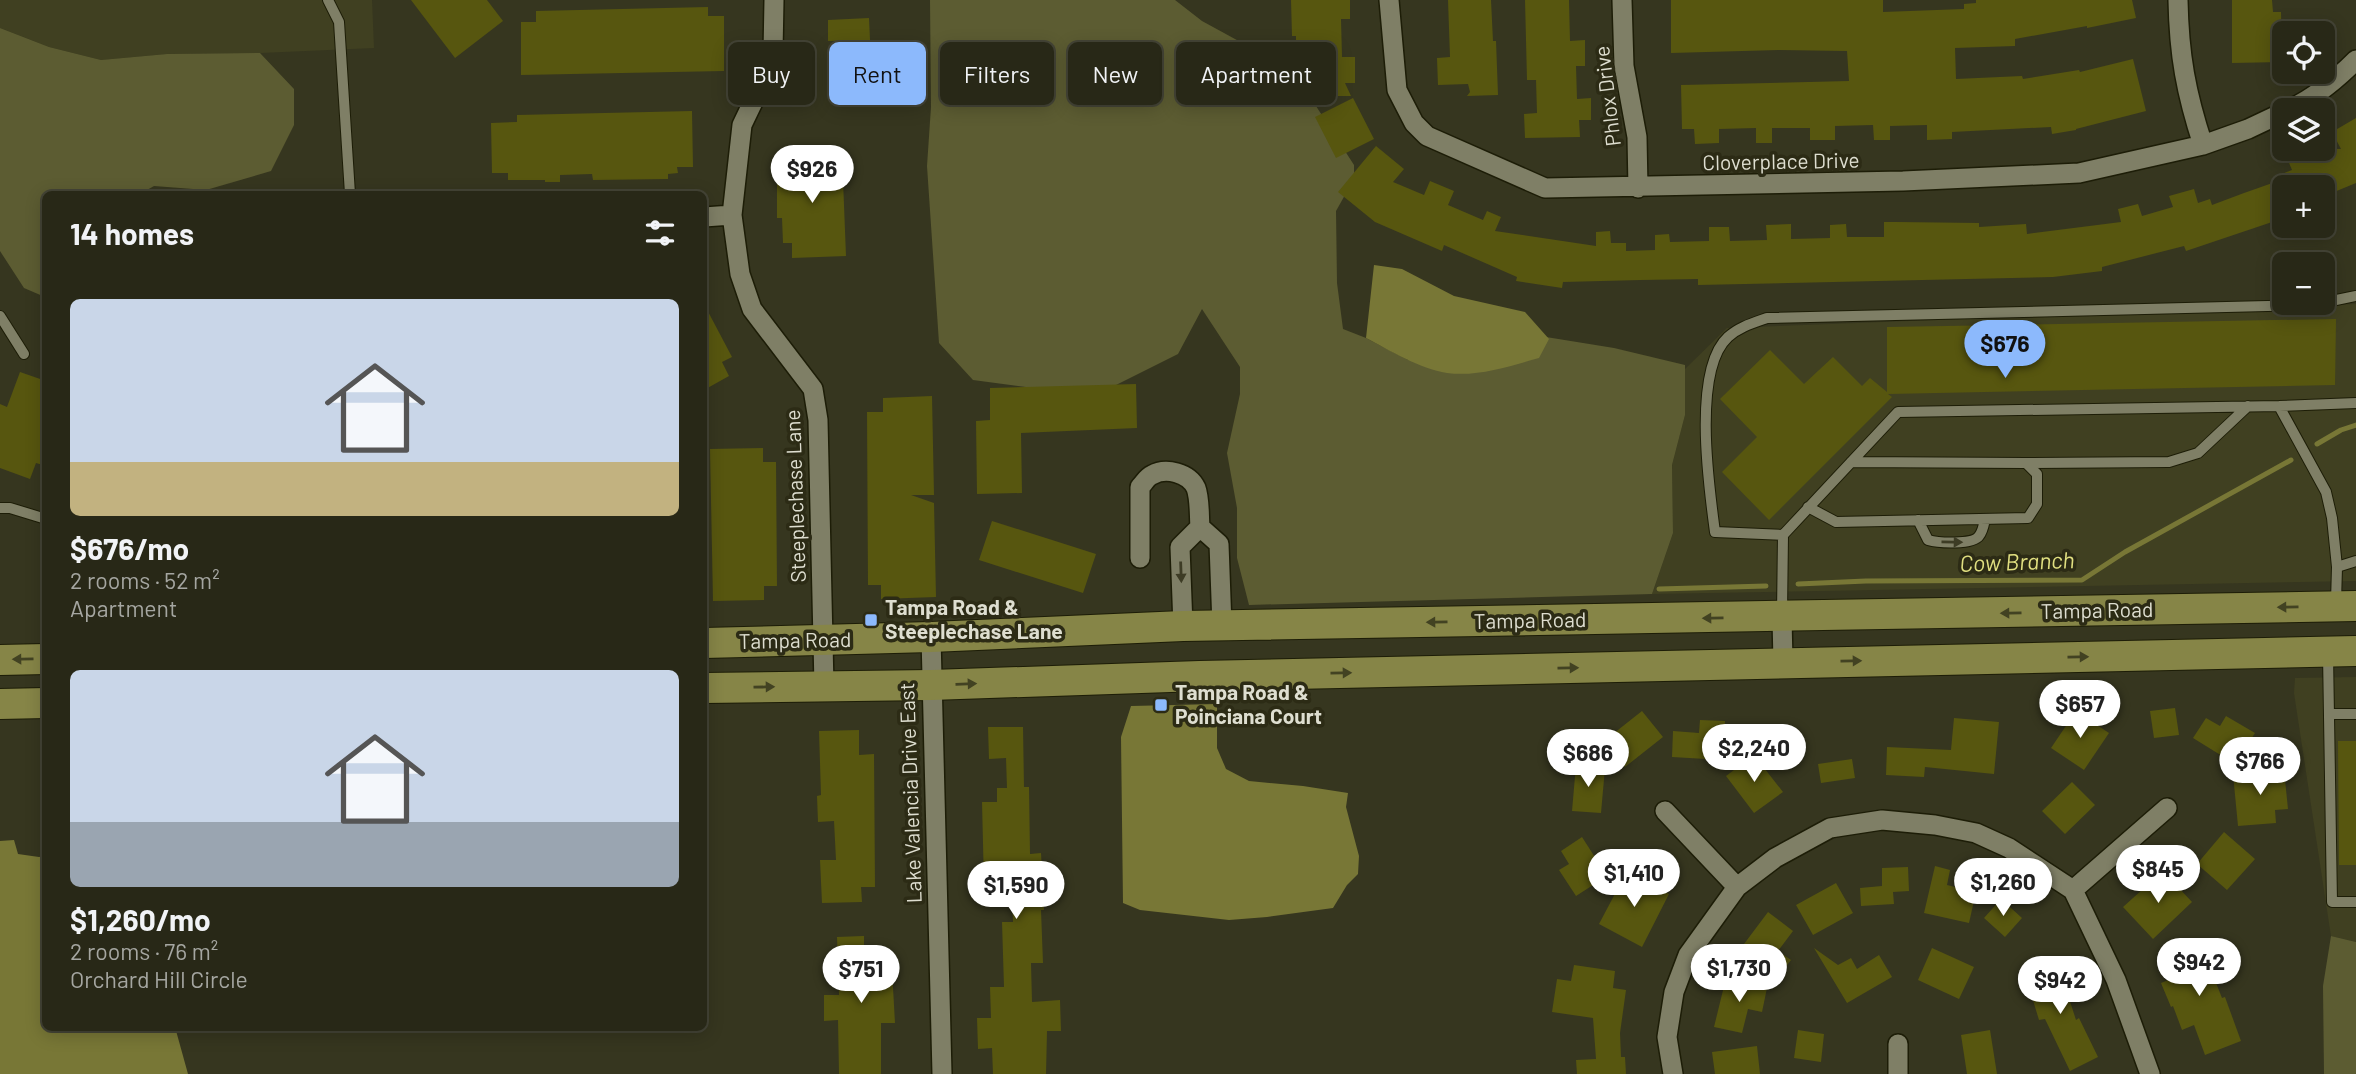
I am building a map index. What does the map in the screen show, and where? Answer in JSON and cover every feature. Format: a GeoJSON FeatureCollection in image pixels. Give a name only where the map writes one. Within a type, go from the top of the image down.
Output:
{"type":"FeatureCollection","features":[{"type":"Feature","properties":{"kind":"main road","name":"Tampa Road"},"geometry":{"type":"LineString","coordinates":[[707,643],[1183,626],[2346,606]]}},
{"type":"Feature","properties":{"kind":"main road"},"geometry":{"type":"LineString","coordinates":[[707,688],[931,685],[1200,676],[2342,651]]}},
{"type":"Feature","properties":{"kind":"main road"},"geometry":{"type":"LineString","coordinates":[[0,660],[42,659]]}},
{"type":"Feature","properties":{"kind":"main road"},"geometry":{"type":"LineString","coordinates":[[0,704],[42,703]]}},
{"type":"Feature","properties":{"kind":"street","name":"Steeplechase Lane"},"geometry":{"type":"LineString","coordinates":[[774,0],[773,52],[764,79],[742,125],[732,215],[740,274],[752,309],[813,389],[818,420],[824,685]]}},
{"type":"Feature","properties":{"kind":"street","name":"Cloverplace Drive"},"geometry":{"type":"LineString","coordinates":[[1389,0],[1396,90],[1414,123],[1427,136],[1545,188],[1903,181],[2079,173],[2203,145],[2272,118]]}},
{"type":"Feature","properties":{"kind":"street","name":"Phlox Drive"},"geometry":{"type":"LineString","coordinates":[[1622,0],[1624,66],[1637,136],[1638,188]]}},
{"type":"Feature","properties":{"kind":"street"},"geometry":{"type":"LineString","coordinates":[[2178,0],[2183,71],[2189,102],[2203,145]]}},
{"type":"Feature","properties":{"kind":"street","name":"Cloverplace Drive"},"geometry":{"type":"LineString","coordinates":[[2308,98],[2334,82],[2356,60]]}},
{"type":"Feature","properties":{"kind":"street"},"geometry":{"type":"LineString","coordinates":[[707,217],[732,215]]}},
{"type":"Feature","properties":{"kind":"street"},"geometry":{"type":"LineString","coordinates":[[1140,558],[1140,487],[1151,475],[1165,471],[1191,479],[1197,490],[1200,527],[1219,544],[1222,626]]}},
{"type":"Feature","properties":{"kind":"street"},"geometry":{"type":"LineString","coordinates":[[1183,626],[1180,547],[1200,527]]}},
{"type":"Feature","properties":{"kind":"street"},"geometry":{"type":"LineString","coordinates":[[1782,617],[1783,663]]}},
{"type":"Feature","properties":{"kind":"street","name":"Lake Valencia Drive East"},"geometry":{"type":"LineString","coordinates":[[931,637],[942,1074]]}},
{"type":"Feature","properties":{"kind":"street"},"geometry":{"type":"LineString","coordinates":[[2073,890],[2166,808]]}},
{"type":"Feature","properties":{"kind":"street"},"geometry":{"type":"LineString","coordinates":[[1665,811],[1737,887]]}},
{"type":"Feature","properties":{"kind":"street"},"geometry":{"type":"LineString","coordinates":[[1673,1074],[1667,1037],[1674,992],[1688,955],[1737,887],[1775,858],[1830,828],[1882,820],[1936,825],[1976,833],[2009,848],[2073,890],[2116,980],[2150,1074]]}},
{"type":"Feature","properties":{"kind":"street"},"geometry":{"type":"LineString","coordinates":[[1898,1044],[1898,1074]]}},
{"type":"Feature","properties":{"kind":"lane"},"geometry":{"type":"LineString","coordinates":[[328,0],[340,22],[350,191]]}},
{"type":"Feature","properties":{"kind":"lane"},"geometry":{"type":"LineString","coordinates":[[1783,535],[1716,532],[1707,475],[1707,384],[1714,360],[1727,338],[1746,325],[1767,318],[2312,305],[2356,296]]}},
{"type":"Feature","properties":{"kind":"lane"},"geometry":{"type":"LineString","coordinates":[[0,316],[24,354]]}},
{"type":"Feature","properties":{"kind":"lane"},"geometry":{"type":"LineString","coordinates":[[1782,617],[1783,535],[1898,411],[2248,407],[2356,403]]}},
{"type":"Feature","properties":{"kind":"lane"},"geometry":{"type":"LineString","coordinates":[[2279,406],[2326,492],[2332,518],[2337,567],[2346,606]]}},
{"type":"Feature","properties":{"kind":"lane"},"geometry":{"type":"LineString","coordinates":[[1851,462],[2169,462],[2198,453],[2248,407]]}},
{"type":"Feature","properties":{"kind":"lane"},"geometry":{"type":"LineString","coordinates":[[1808,507],[1836,522],[2028,518],[2037,504],[2037,474],[2026,463]]}},
{"type":"Feature","properties":{"kind":"lane"},"geometry":{"type":"LineString","coordinates":[[0,508],[10,508],[42,518]]}},
{"type":"Feature","properties":{"kind":"lane"},"geometry":{"type":"LineString","coordinates":[[1918,520],[1928,540],[1964,542],[1980,535],[1985,519]]}},
{"type":"Feature","properties":{"kind":"lane"},"geometry":{"type":"LineString","coordinates":[[2337,567],[2356,561]]}},
{"type":"Feature","properties":{"kind":"lane"},"geometry":{"type":"LineString","coordinates":[[2342,651],[2329,714],[2332,902],[2356,902]]}},
{"type":"Feature","properties":{"kind":"lane"},"geometry":{"type":"LineString","coordinates":[[2329,714],[2356,714]]}},
{"type":"Feature","properties":{"kind":"shaded area"},"geometry":{"type":"Polygon","coordinates":[[[0,0],[372,0],[374,48],[167,54],[101,60],[49,47],[0,28],[0,0]]]}},
{"type":"Feature","properties":{"kind":"shaded area"},"geometry":{"type":"Polygon","coordinates":[[[930,0],[1175,0],[1202,21],[1240,42],[1176,42],[1176,105],[1316,106],[1354,165],[1354,179],[1336,211],[1337,283],[1343,329],[1408,360],[1548,340],[1546,337],[1614,348],[1685,365],[1685,415],[1672,465],[1673,533],[1652,594],[1249,605],[1237,558],[1237,508],[1227,453],[1240,394],[1240,367],[1202,309],[1178,354],[1104,391],[1034,388],[973,380],[939,343],[927,166],[931,107],[930,0]]]}},
{"type":"Feature","properties":{"kind":"shaded area"},"geometry":{"type":"Polygon","coordinates":[[[0,28],[49,47],[101,60],[167,54],[260,53],[294,89],[294,125],[271,171],[206,190],[154,186],[145,191],[42,191],[42,296],[24,288],[0,251],[0,28]]]}},
{"type":"Feature","properties":{"kind":"shaded area"},"geometry":{"type":"Polygon","coordinates":[[[1374,265],[1402,269],[1454,296],[1525,312],[1549,339],[1539,358],[1494,370],[1447,373],[1416,363],[1366,338],[1374,265]]]}},
{"type":"Feature","properties":{"kind":"shaded area"},"geometry":{"type":"Polygon","coordinates":[[[2356,304],[2356,581],[1652,594],[1673,533],[1672,465],[1685,415],[1685,369],[1727,328],[2272,307],[2272,315],[2335,315],[2335,305],[2356,304]]]}},
{"type":"Feature","properties":{"kind":"shaded area"},"geometry":{"type":"Polygon","coordinates":[[[2356,677],[2356,942],[2331,936],[2294,693],[2295,678],[2356,677]]]}},
{"type":"Feature","properties":{"kind":"shaded area"},"geometry":{"type":"Polygon","coordinates":[[[1217,704],[1217,748],[1226,769],[1249,781],[1348,793],[1346,807],[1359,856],[1358,874],[1347,885],[1333,908],[1229,920],[1140,910],[1123,903],[1121,737],[1131,706],[1217,704]]]}},
{"type":"Feature","properties":{"kind":"shaded area"},"geometry":{"type":"Polygon","coordinates":[[[14,840],[18,854],[42,856],[42,1031],[176,1031],[188,1074],[0,1074],[0,841],[14,840]]]}},
{"type":"Feature","properties":{"kind":"shaded area"},"geometry":{"type":"Polygon","coordinates":[[[2331,936],[2356,942],[2356,1074],[2324,1074],[2323,986],[2331,936]]]}},
{"type":"Feature","properties":{"kind":"building"},"geometry":{"type":"Polygon","coordinates":[[[411,0],[487,0],[503,21],[455,58],[411,0]]]}},
{"type":"Feature","properties":{"kind":"building"},"geometry":{"type":"Polygon","coordinates":[[[1291,0],[1350,0],[1350,19],[1341,19],[1342,57],[1355,57],[1355,83],[1345,83],[1351,96],[1336,96],[1336,42],[1296,42],[1296,36],[1292,36],[1291,0]]]}},
{"type":"Feature","properties":{"kind":"building"},"geometry":{"type":"Polygon","coordinates":[[[1448,0],[1491,0],[1498,95],[1467,96],[1470,92],[1468,84],[1438,85],[1437,58],[1450,57],[1448,0]]]}},
{"type":"Feature","properties":{"kind":"building"},"geometry":{"type":"Polygon","coordinates":[[[1525,0],[1569,0],[1570,41],[1585,40],[1585,66],[1576,66],[1577,99],[1591,98],[1591,120],[1579,120],[1580,137],[1525,138],[1524,114],[1537,113],[1536,80],[1527,80],[1525,0]]]}},
{"type":"Feature","properties":{"kind":"building"},"geometry":{"type":"Polygon","coordinates":[[[1671,0],[1883,0],[1883,12],[1964,9],[1964,4],[1976,3],[1976,0],[2132,0],[2136,18],[2015,39],[2015,46],[1955,48],[1956,79],[2022,76],[2023,79],[2079,70],[2080,72],[2133,59],[2146,111],[2052,134],[2051,127],[1952,132],[1952,139],[1927,140],[1927,125],[1890,126],[1890,140],[1874,140],[1873,125],[1835,126],[1835,140],[1810,140],[1810,128],[1772,128],[1772,143],[1756,143],[1756,128],[1719,129],[1719,143],[1695,144],[1694,129],[1682,129],[1681,85],[1849,81],[1847,51],[1671,53],[1671,0]]]}},
{"type":"Feature","properties":{"kind":"building"},"geometry":{"type":"Polygon","coordinates":[[[2232,0],[2272,0],[2273,12],[2281,12],[2281,21],[2272,21],[2272,62],[2232,63],[2232,0]]]}},
{"type":"Feature","properties":{"kind":"building"},"geometry":{"type":"Polygon","coordinates":[[[708,7],[708,16],[724,16],[724,71],[521,75],[521,22],[536,22],[536,11],[708,7]]]}},
{"type":"Feature","properties":{"kind":"building"},"geometry":{"type":"Polygon","coordinates":[[[869,18],[870,40],[828,41],[828,20],[869,18]]]}},
{"type":"Feature","properties":{"kind":"building"},"geometry":{"type":"Polygon","coordinates":[[[1353,98],[1374,139],[1336,158],[1315,117],[1353,98]]]}},
{"type":"Feature","properties":{"kind":"building"},"geometry":{"type":"Polygon","coordinates":[[[692,111],[693,167],[677,167],[678,173],[668,174],[668,179],[593,180],[592,174],[560,175],[560,182],[545,182],[508,180],[508,173],[492,173],[491,123],[517,122],[517,115],[692,111]]]}},
{"type":"Feature","properties":{"kind":"building"},"geometry":{"type":"Polygon","coordinates":[[[2356,118],[2356,183],[2335,192],[2335,175],[2279,175],[2292,170],[2288,161],[2335,161],[2335,149],[2341,149],[2335,138],[2335,130],[2356,118]]]}},
{"type":"Feature","properties":{"kind":"building"},"geometry":{"type":"Polygon","coordinates":[[[1376,146],[1404,169],[1393,182],[1424,195],[1430,181],[1454,191],[1448,205],[1483,220],[1487,211],[1501,217],[1495,231],[1596,246],[1596,232],[1610,231],[1611,243],[1626,243],[1626,251],[1655,250],[1655,235],[1669,234],[1670,242],[1709,241],[1709,227],[1729,227],[1730,241],[1767,240],[1766,225],[1791,224],[1791,239],[1830,238],[1830,225],[1846,224],[1847,237],[1884,237],[1884,222],[1979,223],[1979,227],[2026,224],[2027,234],[2121,222],[2118,209],[2138,204],[2142,216],[2173,207],[2169,196],[2194,189],[2198,203],[2210,199],[2212,205],[2272,183],[2272,222],[2186,251],[2184,246],[2102,267],[2102,271],[2053,277],[1698,285],[1698,279],[1563,282],[1562,288],[1516,281],[1517,277],[1444,245],[1442,251],[1375,222],[1338,192],[1376,146]]]}},
{"type":"Feature","properties":{"kind":"building"},"geometry":{"type":"Polygon","coordinates":[[[842,154],[846,256],[792,258],[792,243],[783,243],[782,218],[777,218],[777,156],[842,154]]]}},
{"type":"Feature","properties":{"kind":"building"},"geometry":{"type":"Polygon","coordinates":[[[707,310],[732,357],[722,362],[729,376],[707,388],[707,310]]]}},
{"type":"Feature","properties":{"kind":"building"},"geometry":{"type":"Polygon","coordinates":[[[2336,319],[2335,385],[1888,394],[1892,397],[1769,520],[1722,472],[1757,437],[1720,399],[1770,350],[1804,384],[1833,357],[1862,386],[1870,378],[1887,392],[1887,327],[2336,319]]]}},
{"type":"Feature","properties":{"kind":"building"},"geometry":{"type":"Polygon","coordinates":[[[20,372],[42,380],[42,465],[36,463],[30,479],[0,468],[0,404],[7,407],[20,372]]]}},
{"type":"Feature","properties":{"kind":"building"},"geometry":{"type":"Polygon","coordinates":[[[1136,384],[1137,428],[1021,433],[1022,493],[977,494],[976,421],[990,420],[990,388],[1136,384]]]}},
{"type":"Feature","properties":{"kind":"building"},"geometry":{"type":"Polygon","coordinates":[[[932,396],[934,495],[911,495],[934,503],[936,597],[881,599],[881,585],[868,585],[867,412],[883,412],[883,398],[932,396]]]}},
{"type":"Feature","properties":{"kind":"building"},"geometry":{"type":"Polygon","coordinates":[[[763,448],[763,462],[776,462],[777,586],[764,586],[764,600],[713,601],[710,449],[763,448]]]}},
{"type":"Feature","properties":{"kind":"building"},"geometry":{"type":"Polygon","coordinates":[[[992,521],[1096,554],[1083,593],[979,560],[992,521]]]}},
{"type":"Feature","properties":{"kind":"building"},"geometry":{"type":"Polygon","coordinates":[[[2175,708],[2179,735],[2154,738],[2150,711],[2175,708]]]}},
{"type":"Feature","properties":{"kind":"building"},"geometry":{"type":"Polygon","coordinates":[[[1642,711],[1663,737],[1625,767],[1604,741],[1642,711]]]}},
{"type":"Feature","properties":{"kind":"building"},"geometry":{"type":"Polygon","coordinates":[[[2076,711],[2109,733],[2084,770],[2051,748],[2076,711]]]}},
{"type":"Feature","properties":{"kind":"building"},"geometry":{"type":"Polygon","coordinates":[[[2226,716],[2255,733],[2235,764],[2193,738],[2206,718],[2220,726],[2226,716]]]}},
{"type":"Feature","properties":{"kind":"building"},"geometry":{"type":"Polygon","coordinates":[[[1954,718],[1999,722],[1994,774],[1925,767],[1924,777],[1886,775],[1887,747],[1951,750],[1954,718]]]}},
{"type":"Feature","properties":{"kind":"building"},"geometry":{"type":"Polygon","coordinates":[[[1700,720],[1725,721],[1723,760],[1672,757],[1673,731],[1699,733],[1700,720]]]}},
{"type":"Feature","properties":{"kind":"building"},"geometry":{"type":"Polygon","coordinates":[[[988,727],[1023,727],[1024,787],[1029,787],[1030,854],[1041,853],[1044,910],[1041,910],[1043,963],[1031,963],[1032,1002],[1060,1000],[1061,1031],[1047,1031],[1046,1074],[993,1074],[992,1048],[978,1049],[977,1018],[991,1018],[990,987],[1004,987],[1002,922],[1013,922],[1011,883],[984,885],[982,802],[997,802],[997,788],[1007,788],[1006,758],[989,759],[988,727]]]}},
{"type":"Feature","properties":{"kind":"building"},"geometry":{"type":"Polygon","coordinates":[[[859,730],[859,755],[874,754],[875,887],[861,887],[862,902],[822,903],[820,860],[836,860],[834,821],[818,822],[817,796],[821,795],[819,731],[859,730]]]}},
{"type":"Feature","properties":{"kind":"building"},"geometry":{"type":"Polygon","coordinates":[[[2338,741],[2356,741],[2356,865],[2339,865],[2338,741]]]}},
{"type":"Feature","properties":{"kind":"building"},"geometry":{"type":"Polygon","coordinates":[[[1754,755],[1783,792],[1754,813],[1726,776],[1754,755]]]}},
{"type":"Feature","properties":{"kind":"building"},"geometry":{"type":"Polygon","coordinates":[[[1852,759],[1855,778],[1821,783],[1818,764],[1852,759]]]}},
{"type":"Feature","properties":{"kind":"building"},"geometry":{"type":"Polygon","coordinates":[[[1576,765],[1605,768],[1601,813],[1572,811],[1576,765]]]}},
{"type":"Feature","properties":{"kind":"building"},"geometry":{"type":"Polygon","coordinates":[[[2284,770],[2288,809],[2275,810],[2276,823],[2238,826],[2233,774],[2284,770]]]}},
{"type":"Feature","properties":{"kind":"building"},"geometry":{"type":"Polygon","coordinates":[[[2072,782],[2095,805],[2065,834],[2042,811],[2072,782]]]}},
{"type":"Feature","properties":{"kind":"building"},"geometry":{"type":"Polygon","coordinates":[[[2224,832],[2255,859],[2227,890],[2197,864],[2224,832]]]}},
{"type":"Feature","properties":{"kind":"building"},"geometry":{"type":"Polygon","coordinates":[[[1582,837],[1607,876],[1576,896],[1559,870],[1569,864],[1561,851],[1582,837]]]}},
{"type":"Feature","properties":{"kind":"building"},"geometry":{"type":"Polygon","coordinates":[[[1935,866],[1950,870],[1947,885],[1976,892],[1969,923],[1924,913],[1935,866]]]}},
{"type":"Feature","properties":{"kind":"building"},"geometry":{"type":"Polygon","coordinates":[[[1908,867],[1909,891],[1893,892],[1894,904],[1861,906],[1860,888],[1882,886],[1882,868],[1908,867]]]}},
{"type":"Feature","properties":{"kind":"building"},"geometry":{"type":"Polygon","coordinates":[[[1627,871],[1669,894],[1642,947],[1599,924],[1627,871]]]}},
{"type":"Feature","properties":{"kind":"building"},"geometry":{"type":"Polygon","coordinates":[[[2163,871],[2192,902],[2153,939],[2123,907],[2163,871]]]}},
{"type":"Feature","properties":{"kind":"building"},"geometry":{"type":"Polygon","coordinates":[[[1836,883],[1853,913],[1813,935],[1796,905],[1836,883]]]}},
{"type":"Feature","properties":{"kind":"building"},"geometry":{"type":"Polygon","coordinates":[[[2001,899],[2022,918],[2005,937],[1984,918],[2001,899]]]}},
{"type":"Feature","properties":{"kind":"building"},"geometry":{"type":"Polygon","coordinates":[[[1768,912],[1793,931],[1778,951],[1791,960],[1775,981],[1738,952],[1768,912]]]}},
{"type":"Feature","properties":{"kind":"building"},"geometry":{"type":"Polygon","coordinates":[[[864,936],[864,952],[891,951],[895,1023],[881,1023],[881,1074],[839,1074],[838,1020],[824,1021],[824,995],[839,995],[837,937],[864,936]]]}},
{"type":"Feature","properties":{"kind":"building"},"geometry":{"type":"Polygon","coordinates":[[[2199,940],[2222,998],[2225,997],[2241,1041],[2205,1055],[2194,1025],[2182,1030],[2161,983],[2173,978],[2163,955],[2199,940]]]}},
{"type":"Feature","properties":{"kind":"building"},"geometry":{"type":"Polygon","coordinates":[[[1814,948],[1838,965],[1851,958],[1857,969],[1879,955],[1892,977],[1847,1003],[1814,948]]]}},
{"type":"Feature","properties":{"kind":"building"},"geometry":{"type":"Polygon","coordinates":[[[1932,948],[1974,967],[1959,999],[1918,980],[1932,948]]]}},
{"type":"Feature","properties":{"kind":"building"},"geometry":{"type":"Polygon","coordinates":[[[2058,964],[2076,1020],[2079,1018],[2098,1057],[2070,1071],[2045,1019],[2039,1020],[2025,974],[2058,964]]]}},
{"type":"Feature","properties":{"kind":"building"},"geometry":{"type":"Polygon","coordinates":[[[1574,965],[1615,971],[1613,988],[1626,990],[1620,1033],[1621,1057],[1625,1057],[1626,1074],[1577,1074],[1576,1060],[1596,1059],[1593,1018],[1552,1012],[1557,979],[1571,981],[1574,965]]]}},
{"type":"Feature","properties":{"kind":"building"},"geometry":{"type":"Polygon","coordinates":[[[1726,978],[1767,988],[1762,1012],[1748,1009],[1742,1033],[1714,1027],[1726,978]]]}},
{"type":"Feature","properties":{"kind":"building"},"geometry":{"type":"Polygon","coordinates":[[[1798,1030],[1824,1034],[1821,1062],[1794,1058],[1798,1030]]]}},
{"type":"Feature","properties":{"kind":"building"},"geometry":{"type":"Polygon","coordinates":[[[1990,1030],[1997,1074],[1967,1074],[1961,1035],[1990,1030]]]}},
{"type":"Feature","properties":{"kind":"building"},"geometry":{"type":"Polygon","coordinates":[[[1757,1046],[1760,1074],[1715,1074],[1712,1052],[1757,1046]]]}},
{"type":"Feature","properties":{"kind":"waterway","name":"Cow Branch"},"geometry":{"type":"LineString","coordinates":[[2317,444],[2356,425]]}},
{"type":"Feature","properties":{"kind":"waterway","name":"Cow Branch"},"geometry":{"type":"LineString","coordinates":[[1798,584],[2082,580],[2125,552],[2291,460]]}},
{"type":"Feature","properties":{"kind":"waterway","name":"Cow Branch"},"geometry":{"type":"LineString","coordinates":[[1659,589],[1766,586]]}},
{"type":"Feature","properties":{"kind":"place","name":"Tampa Road & Steeplechase Lane"},"geometry":{"type":"Point","coordinates":[871,620]}},
{"type":"Feature","properties":{"kind":"place","name":"Tampa Road & Poinciana Court"},"geometry":{"type":"Point","coordinates":[1161,705]}}]}
